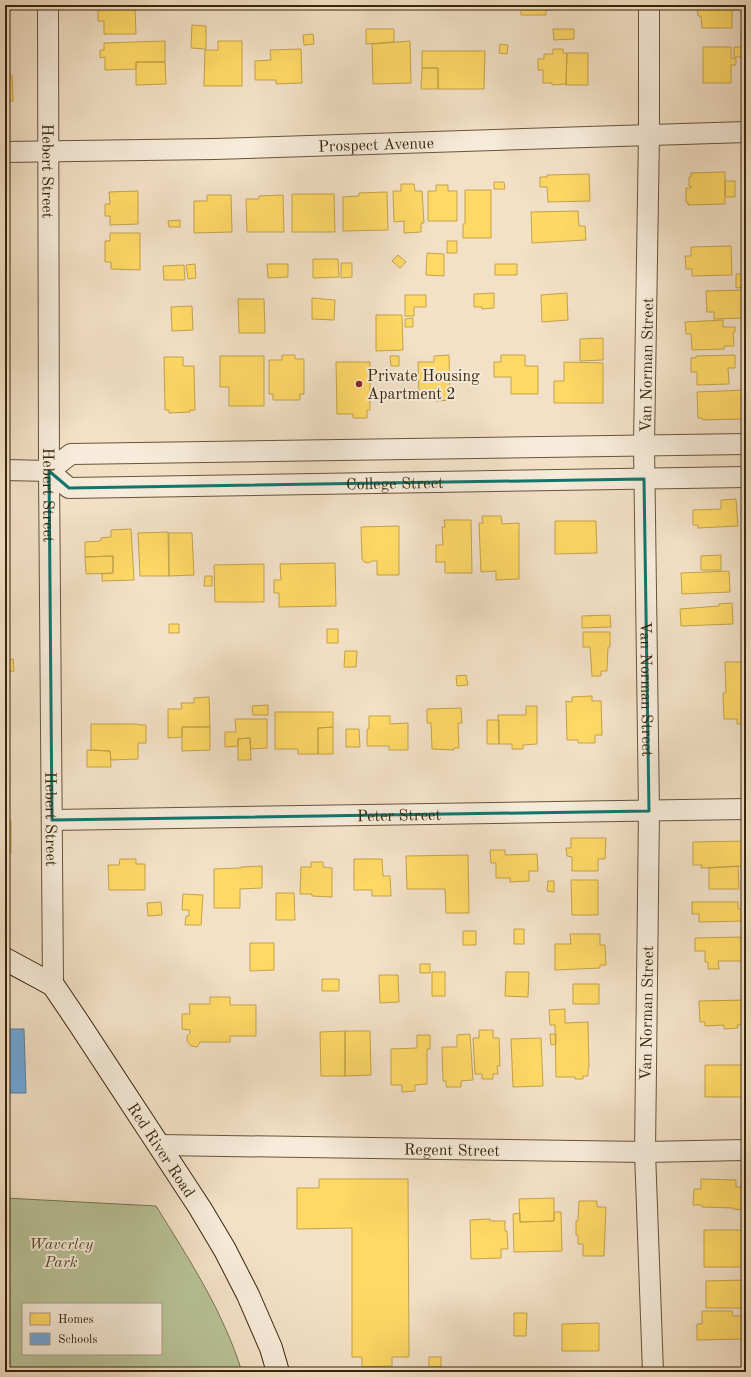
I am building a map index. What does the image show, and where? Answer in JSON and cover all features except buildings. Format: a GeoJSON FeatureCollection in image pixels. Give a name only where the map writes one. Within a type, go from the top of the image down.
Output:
{"type":"FeatureCollection","features":[{"type":"Feature","properties":{"kind":"main road","name":"Red River Road"},"geometry":{"type":"LineString","coordinates":[[5,959],[53,985],[159,1145],[225,1250],[248,1295],[271,1348],[278,1372]]}},
{"type":"Feature","properties":{"kind":"street","name":"Hebert Street"},"geometry":{"type":"LineString","coordinates":[[48,5],[49,471],[53,985]]}},
{"type":"Feature","properties":{"kind":"street","name":"Van Norman Street"},"geometry":{"type":"LineString","coordinates":[[649,5],[649,134],[644,445],[649,811],[645,1152],[653,1372]]}},
{"type":"Feature","properties":{"kind":"street","name":"Prospect Avenue"},"geometry":{"type":"LineString","coordinates":[[5,152],[222,149],[746,132]]}},
{"type":"Feature","properties":{"kind":"street"},"geometry":{"type":"LineString","coordinates":[[5,470],[49,471],[71,454],[746,444]]}},
{"type":"Feature","properties":{"kind":"street","name":"College Street"},"geometry":{"type":"LineString","coordinates":[[49,471],[69,488],[746,477]]}},
{"type":"Feature","properties":{"kind":"street","name":"Peter Street"},"geometry":{"type":"LineString","coordinates":[[52,820],[746,809]]}},
{"type":"Feature","properties":{"kind":"street","name":"Regent Street"},"geometry":{"type":"LineString","coordinates":[[159,1145],[645,1152],[746,1150]]}},
{"type":"Feature","properties":{"kind":"highlighted area"},"geometry":{"type":"Polygon","coordinates":[[[49,471],[69,488],[644,479],[649,811],[52,820],[49,471]]]}},
{"type":"Feature","properties":{"kind":"green space","name":"Waverley Park"},"geometry":{"type":"Polygon","coordinates":[[[5,1198],[156,1206],[193,1266],[215,1307],[242,1372],[5,1372],[5,1198]]]}},
{"type":"Feature","properties":{"kind":"place","name":"Private Housing Apartment 2"},"geometry":{"type":"Point","coordinates":[359,384]}}]}
